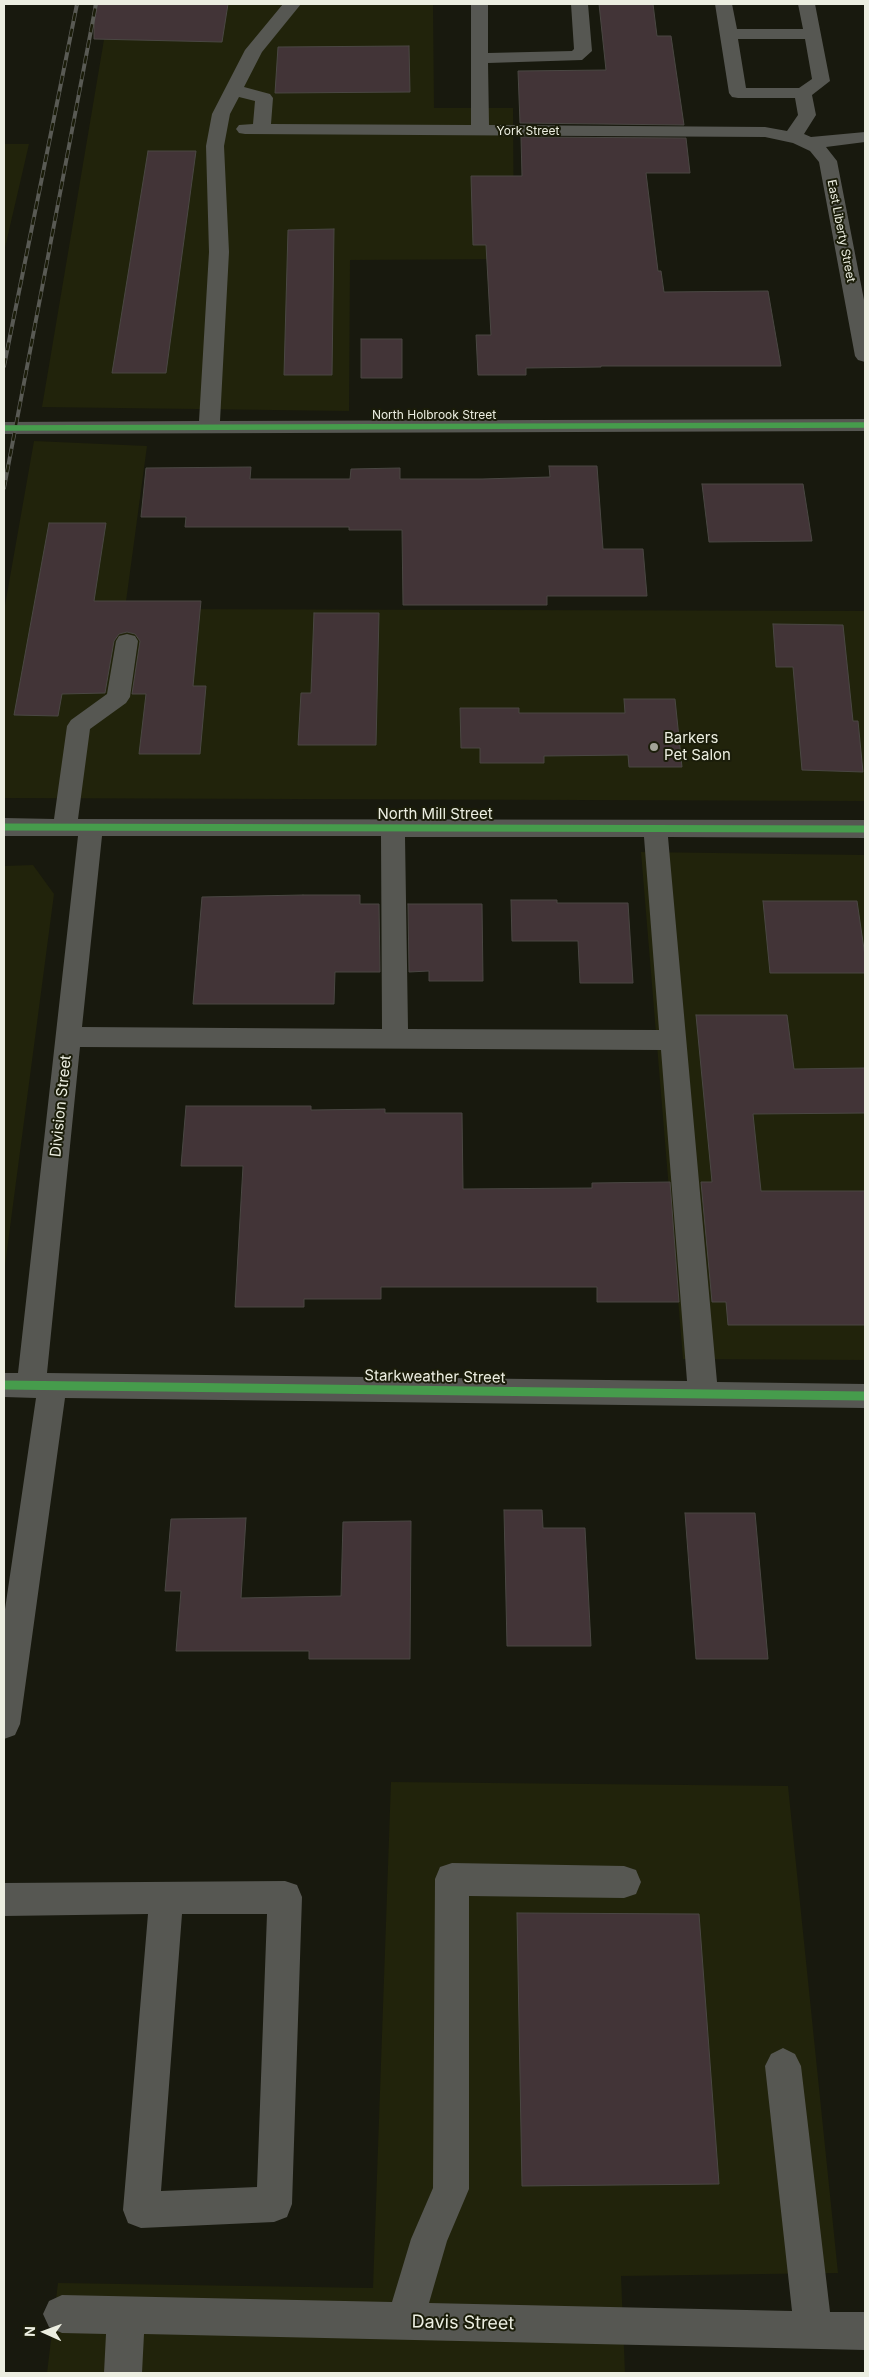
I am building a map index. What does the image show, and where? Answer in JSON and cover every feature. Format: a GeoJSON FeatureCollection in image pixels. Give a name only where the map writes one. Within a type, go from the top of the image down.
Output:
{"type":"FeatureCollection","features":[{"type":"Feature","properties":{"kind":"street"},"geometry":{"type":"LineString","coordinates":[[209,427],[219,252],[215,146],[221,114],[254,50],[292,4]]}},
{"type":"Feature","properties":{"kind":"street"},"geometry":{"type":"LineString","coordinates":[[479,4],[480,131]]}},
{"type":"Feature","properties":{"kind":"street"},"geometry":{"type":"LineString","coordinates":[[480,58],[576,56],[583,51],[580,4]]}},
{"type":"Feature","properties":{"kind":"street"},"geometry":{"type":"LineString","coordinates":[[724,4],[738,94],[803,93],[821,81],[807,4]]}},
{"type":"Feature","properties":{"kind":"street"},"geometry":{"type":"LineString","coordinates":[[728,34],[813,34]]}},
{"type":"Feature","properties":{"kind":"street","name":"York Street"},"geometry":{"type":"LineString","coordinates":[[233,90],[264,98],[253,129],[765,132],[801,140],[865,137]]}},
{"type":"Feature","properties":{"kind":"street"},"geometry":{"type":"LineString","coordinates":[[801,140],[807,115],[803,93]]}},
{"type":"Feature","properties":{"kind":"street","name":"East Liberty Street"},"geometry":{"type":"LineString","coordinates":[[801,140],[817,147],[828,161],[865,356]]}},
{"type":"Feature","properties":{"kind":"street","name":"North Holbrook Street"},"geometry":{"type":"LineString","coordinates":[[4,428],[865,425]]}},
{"type":"Feature","properties":{"kind":"street","name":"Division Street"},"geometry":{"type":"LineString","coordinates":[[4,1724],[29,1386],[68,1037],[78,827],[79,726],[118,697],[127,641]]}},
{"type":"Feature","properties":{"kind":"street","name":"North Mill Street"},"geometry":{"type":"LineString","coordinates":[[4,827],[865,829]]}},
{"type":"Feature","properties":{"kind":"street"},"geometry":{"type":"LineString","coordinates":[[393,828],[394,1038]]}},
{"type":"Feature","properties":{"kind":"street"},"geometry":{"type":"LineString","coordinates":[[655,828],[703,1394]]}},
{"type":"Feature","properties":{"kind":"street"},"geometry":{"type":"LineString","coordinates":[[68,1037],[673,1040]]}},
{"type":"Feature","properties":{"kind":"street","name":"Starkweather Street"},"geometry":{"type":"LineString","coordinates":[[29,1386],[865,1396]]}},
{"type":"Feature","properties":{"kind":"street"},"geometry":{"type":"LineString","coordinates":[[405,2322],[429,2239],[451,2190],[452,1880],[624,1882]]}},
{"type":"Feature","properties":{"kind":"street"},"geometry":{"type":"LineString","coordinates":[[4,1899],[284,1897],[274,2204],[141,2210],[166,1898]]}},
{"type":"Feature","properties":{"kind":"street"},"geometry":{"type":"LineString","coordinates":[[783,2066],[813,2330]]}},
{"type":"Feature","properties":{"kind":"street","name":"Davis Street"},"geometry":{"type":"LineString","coordinates":[[62,2314],[865,2331]]}},
{"type":"Feature","properties":{"kind":"street"},"geometry":{"type":"LineString","coordinates":[[123,2373],[126,2316]]}},
{"type":"Feature","properties":{"kind":"shaded area"},"geometry":{"type":"Polygon","coordinates":[[[110,4],[433,4],[434,108],[513,108],[514,259],[350,260],[349,411],[42,407],[110,4]]]}},
{"type":"Feature","properties":{"kind":"shaded area"},"geometry":{"type":"Polygon","coordinates":[[[4,144],[29,144],[4,252],[4,144]]]}},
{"type":"Feature","properties":{"kind":"shaded area"},"geometry":{"type":"Polygon","coordinates":[[[34,441],[147,446],[125,609],[865,611],[865,801],[4,798],[4,611],[34,441]]]}},
{"type":"Feature","properties":{"kind":"shaded area"},"geometry":{"type":"Polygon","coordinates":[[[641,852],[865,855],[865,1360],[683,1359],[641,852]]]}},
{"type":"Feature","properties":{"kind":"shaded area"},"geometry":{"type":"Polygon","coordinates":[[[33,865],[54,894],[4,1273],[4,866],[33,865]]]}},
{"type":"Feature","properties":{"kind":"shaded area"},"geometry":{"type":"Polygon","coordinates":[[[391,1782],[788,1786],[838,2273],[621,2276],[625,2373],[47,2373],[58,2283],[373,2288],[391,1782]]]}},
{"type":"Feature","properties":{"kind":"building"},"geometry":{"type":"Polygon","coordinates":[[[94,4],[228,4],[222,42],[94,39],[94,4]]]}},
{"type":"Feature","properties":{"kind":"building"},"geometry":{"type":"Polygon","coordinates":[[[599,4],[653,4],[657,36],[671,36],[684,125],[520,123],[518,71],[606,70],[599,4]]]}},
{"type":"Feature","properties":{"kind":"building"},"geometry":{"type":"Polygon","coordinates":[[[409,46],[410,92],[275,93],[278,47],[409,46]]]}},
{"type":"Feature","properties":{"kind":"building"},"geometry":{"type":"Polygon","coordinates":[[[521,137],[686,138],[690,173],[646,173],[658,271],[661,271],[664,292],[768,291],[781,366],[526,368],[526,375],[478,375],[476,335],[491,335],[486,245],[473,245],[471,176],[522,176],[521,137]]]}},
{"type":"Feature","properties":{"kind":"building"},"geometry":{"type":"Polygon","coordinates":[[[148,151],[196,151],[166,373],[112,373],[148,151]]]}},
{"type":"Feature","properties":{"kind":"building"},"geometry":{"type":"Polygon","coordinates":[[[334,229],[332,375],[284,375],[288,230],[334,229]]]}},
{"type":"Feature","properties":{"kind":"building"},"geometry":{"type":"Polygon","coordinates":[[[361,339],[402,339],[402,378],[361,378],[361,339]]]}},
{"type":"Feature","properties":{"kind":"building"},"geometry":{"type":"Polygon","coordinates":[[[549,466],[597,466],[603,549],[643,549],[647,596],[547,596],[547,605],[403,605],[402,530],[349,530],[349,527],[185,527],[186,517],[141,517],[146,468],[251,467],[250,479],[350,479],[351,469],[400,468],[400,479],[482,479],[550,477],[549,466]]]}},
{"type":"Feature","properties":{"kind":"building"},"geometry":{"type":"Polygon","coordinates":[[[702,484],[803,484],[812,541],[709,542],[702,484]]]}},
{"type":"Feature","properties":{"kind":"building"},"geometry":{"type":"Polygon","coordinates":[[[49,523],[106,523],[94,601],[201,601],[193,686],[206,686],[200,754],[139,754],[146,694],[132,694],[140,641],[135,634],[127,632],[119,634],[114,641],[105,693],[62,694],[58,716],[14,715],[49,523]]]}},
{"type":"Feature","properties":{"kind":"building"},"geometry":{"type":"Polygon","coordinates":[[[314,613],[379,613],[376,745],[298,745],[301,693],[311,693],[314,613]]]}},
{"type":"Feature","properties":{"kind":"building"},"geometry":{"type":"Polygon","coordinates":[[[773,624],[843,625],[853,721],[858,721],[863,772],[802,770],[793,667],[776,667],[773,624]]]}},
{"type":"Feature","properties":{"kind":"building"},"geometry":{"type":"Polygon","coordinates":[[[624,699],[675,699],[682,767],[629,767],[628,755],[544,756],[544,763],[480,763],[480,748],[461,748],[460,708],[519,708],[519,713],[625,713],[624,699]]]}},
{"type":"Feature","properties":{"kind":"building"},"geometry":{"type":"Polygon","coordinates":[[[360,895],[360,904],[379,904],[380,972],[335,972],[334,1004],[193,1004],[202,897],[360,895]]]}},
{"type":"Feature","properties":{"kind":"building"},"geometry":{"type":"Polygon","coordinates":[[[511,900],[557,900],[557,903],[628,903],[633,983],[580,983],[578,941],[512,941],[511,900]]]}},
{"type":"Feature","properties":{"kind":"building"},"geometry":{"type":"Polygon","coordinates":[[[763,901],[857,901],[865,956],[865,973],[770,973],[763,901]]]}},
{"type":"Feature","properties":{"kind":"building"},"geometry":{"type":"Polygon","coordinates":[[[408,904],[482,904],[483,981],[429,981],[429,971],[409,972],[408,904]]]}},
{"type":"Feature","properties":{"kind":"building"},"geometry":{"type":"Polygon","coordinates":[[[696,1015],[787,1015],[794,1069],[865,1068],[865,1113],[753,1114],[761,1191],[865,1191],[865,1325],[728,1325],[726,1302],[712,1302],[701,1182],[712,1182],[696,1015]]]}},
{"type":"Feature","properties":{"kind":"building"},"geometry":{"type":"Polygon","coordinates":[[[186,1106],[311,1106],[311,1110],[385,1109],[385,1113],[462,1113],[463,1189],[592,1188],[592,1183],[670,1182],[679,1302],[597,1302],[597,1287],[381,1287],[381,1299],[304,1299],[304,1307],[235,1307],[243,1166],[181,1166],[186,1106]]]}},
{"type":"Feature","properties":{"kind":"building"},"geometry":{"type":"Polygon","coordinates":[[[504,1510],[542,1510],[543,1528],[585,1528],[591,1646],[507,1646],[504,1510]]]}},
{"type":"Feature","properties":{"kind":"building"},"geometry":{"type":"Polygon","coordinates":[[[685,1513],[755,1513],[768,1659],[696,1659],[685,1513]]]}},
{"type":"Feature","properties":{"kind":"building"},"geometry":{"type":"Polygon","coordinates":[[[246,1518],[241,1598],[341,1596],[343,1522],[411,1521],[410,1659],[309,1659],[309,1651],[176,1651],[181,1591],[165,1591],[171,1519],[246,1518]]]}},
{"type":"Feature","properties":{"kind":"building"},"geometry":{"type":"Polygon","coordinates":[[[517,1913],[699,1914],[719,2184],[522,2186],[517,1913]]]}},
{"type":"Feature","properties":{"kind":"railway"},"geometry":{"type":"LineString","coordinates":[[4,366],[77,4]]}},
{"type":"Feature","properties":{"kind":"railway"},"geometry":{"type":"LineString","coordinates":[[4,488],[96,4]]}},
{"type":"Feature","properties":{"kind":"cycle path"},"geometry":{"type":"LineString","coordinates":[[4,428],[865,425]]}},
{"type":"Feature","properties":{"kind":"cycle path"},"geometry":{"type":"LineString","coordinates":[[4,827],[865,829]]}},
{"type":"Feature","properties":{"kind":"cycle path"},"geometry":{"type":"LineString","coordinates":[[4,1385],[865,1396]]}},
{"type":"Feature","properties":{"kind":"place","name":"Barkers Pet Salon"},"geometry":{"type":"Point","coordinates":[654,747]}}]}
